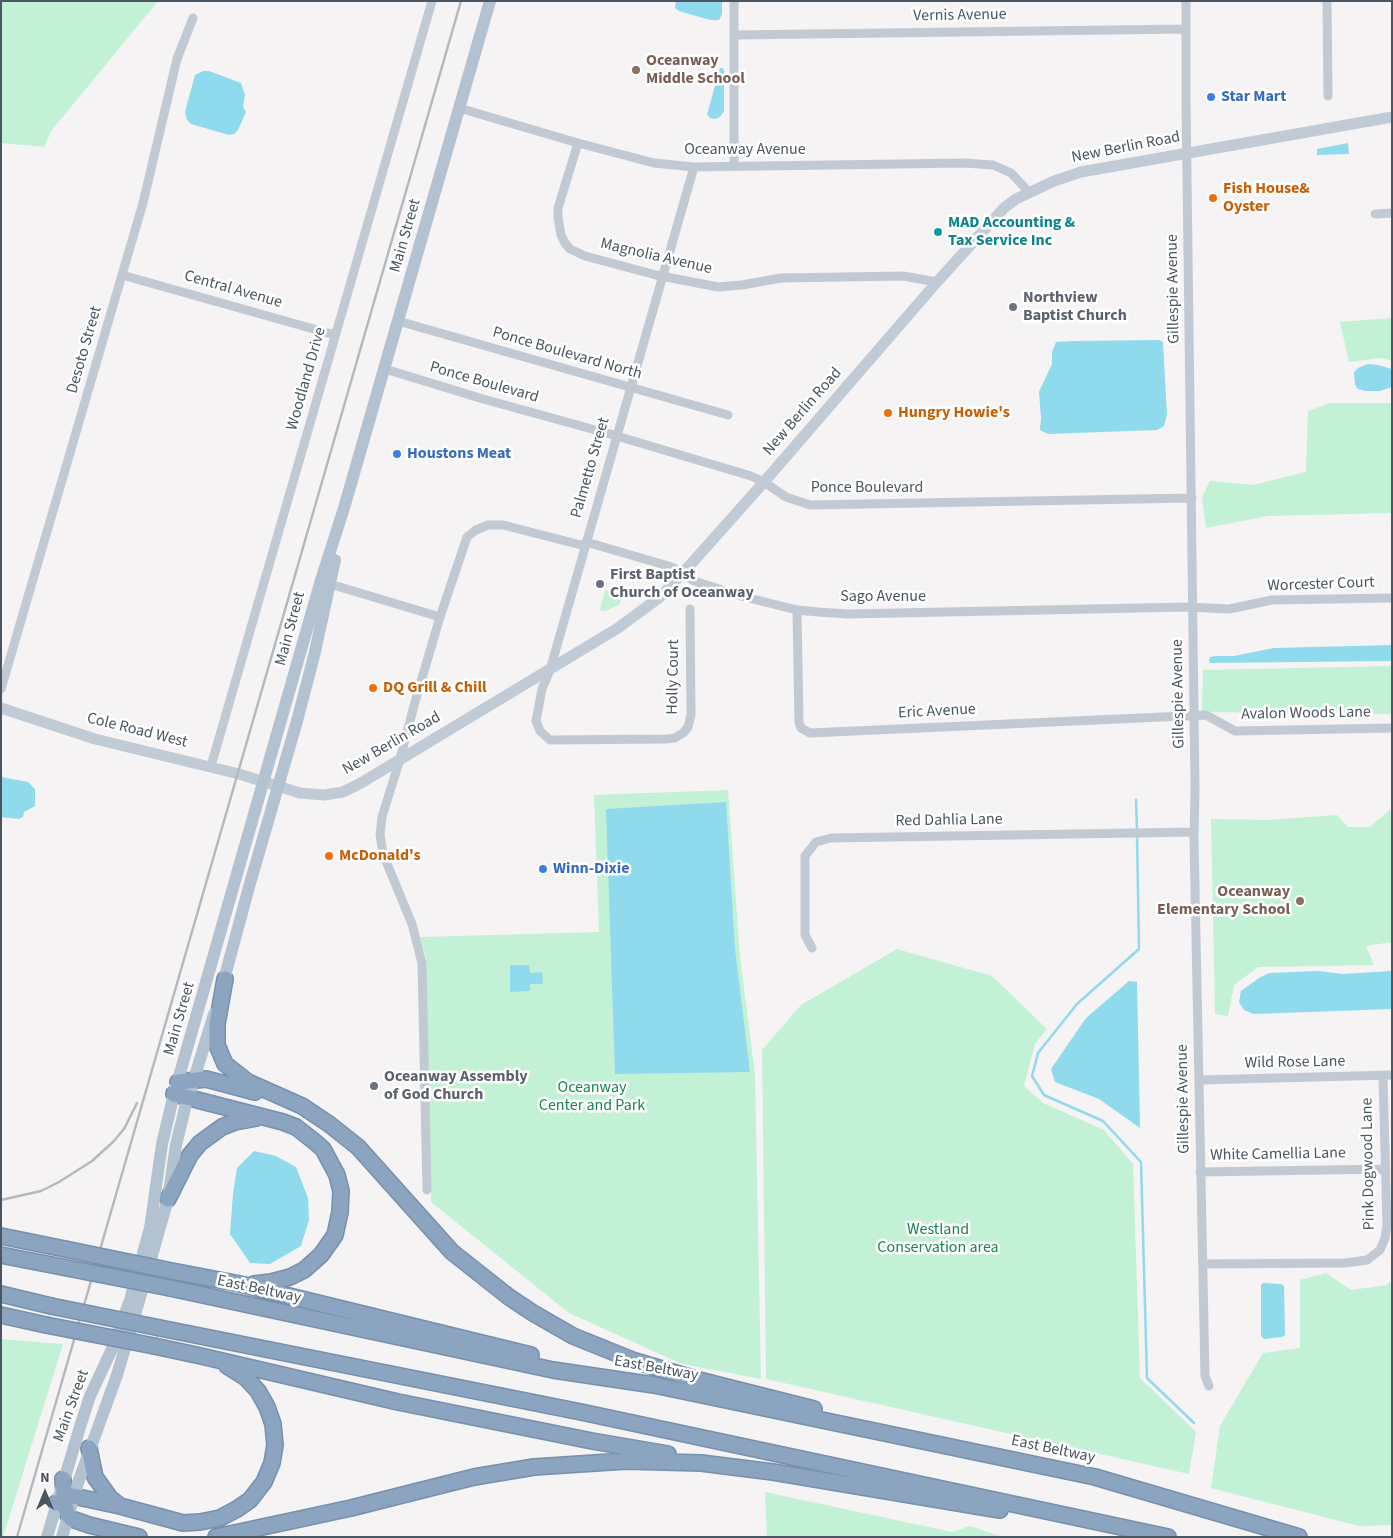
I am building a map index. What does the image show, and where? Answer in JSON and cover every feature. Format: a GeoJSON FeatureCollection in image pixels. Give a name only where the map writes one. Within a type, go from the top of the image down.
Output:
{"type":"FeatureCollection","features":[{"type":"Feature","properties":{"kind":"highway"},"geometry":{"type":"LineString","coordinates":[[225,979],[217,1024],[217,1045],[225,1064],[248,1082],[302,1106],[358,1147],[434,1233],[458,1257],[509,1297],[533,1313],[574,1336],[635,1361],[691,1378],[1095,1477]]}},
{"type":"Feature","properties":{"kind":"highway"},"geometry":{"type":"LineString","coordinates":[[184,1089],[206,1079],[302,1106]]}},
{"type":"Feature","properties":{"kind":"highway"},"geometry":{"type":"LineString","coordinates":[[184,1089],[296,1128],[307,1135],[323,1150],[337,1175],[340,1191],[340,1212],[335,1235],[321,1255],[304,1270],[290,1277],[272,1282],[240,1284]]}},
{"type":"Feature","properties":{"kind":"highway"},"geometry":{"type":"LineString","coordinates":[[168,1199],[190,1155],[200,1143],[222,1127],[234,1122],[263,1117]]}},
{"type":"Feature","properties":{"kind":"highway"},"geometry":{"type":"LineString","coordinates":[[1,1236],[240,1284],[654,1385]]}},
{"type":"Feature","properties":{"kind":"highway","name":"East Beltway"},"geometry":{"type":"LineString","coordinates":[[1,1255],[170,1288],[544,1368],[654,1385],[1095,1477],[1299,1537]]}},
{"type":"Feature","properties":{"kind":"highway"},"geometry":{"type":"LineString","coordinates":[[1,1294],[51,1306],[582,1412],[1168,1537]]}},
{"type":"Feature","properties":{"kind":"highway"},"geometry":{"type":"LineString","coordinates":[[1,1315],[154,1346],[418,1406],[592,1441],[1043,1518],[1130,1528]]}},
{"type":"Feature","properties":{"kind":"highway"},"geometry":{"type":"LineString","coordinates":[[65,1500],[120,1506],[184,1522],[200,1522],[220,1518],[250,1500],[264,1482],[272,1463],[275,1445],[273,1424],[267,1407],[258,1391],[246,1378],[213,1359]]}},
{"type":"Feature","properties":{"kind":"highway"},"geometry":{"type":"LineString","coordinates":[[89,1448],[95,1477],[110,1498],[120,1506]]}},
{"type":"Feature","properties":{"kind":"highway"},"geometry":{"type":"LineString","coordinates":[[216,1537],[351,1508],[474,1477],[543,1466],[656,1461],[701,1463],[773,1472]]}},
{"type":"Feature","properties":{"kind":"highway"},"geometry":{"type":"LineString","coordinates":[[63,1479],[68,1515],[72,1519],[139,1537]]}},
{"type":"Feature","properties":{"kind":"highway"},"geometry":{"type":"LineString","coordinates":[[264,1537],[351,1508]]}},
{"type":"Feature","properties":{"kind":"main road","name":"Main Street"},"geometry":{"type":"LineString","coordinates":[[46,1537],[103,1418],[168,1199],[184,1089],[265,782],[321,580],[344,508],[490,1]]}},
{"type":"Feature","properties":{"kind":"main road","name":"Main Street"},"geometry":{"type":"LineString","coordinates":[[63,1479],[90,1396],[112,1349],[130,1300],[150,1228],[162,1144],[225,979],[314,656],[344,508]]}},
{"type":"Feature","properties":{"kind":"main road"},"geometry":{"type":"LineString","coordinates":[[62,1537],[68,1515]]}},
{"type":"Feature","properties":{"kind":"street","name":"Woodland Drive"},"geometry":{"type":"LineString","coordinates":[[211,766],[432,1]]}},
{"type":"Feature","properties":{"kind":"street"},"geometry":{"type":"LineString","coordinates":[[734,1],[734,166]]}},
{"type":"Feature","properties":{"kind":"street","name":"Gillespie Avenue"},"geometry":{"type":"LineString","coordinates":[[1186,1],[1195,715],[1194,832],[1205,1376],[1209,1386]]}},
{"type":"Feature","properties":{"kind":"street"},"geometry":{"type":"LineString","coordinates":[[1327,1],[1328,96]]}},
{"type":"Feature","properties":{"kind":"street","name":"Desoto Street"},"geometry":{"type":"LineString","coordinates":[[1,689],[143,203],[177,59],[193,18]]}},
{"type":"Feature","properties":{"kind":"street","name":"Vernis Avenue"},"geometry":{"type":"LineString","coordinates":[[734,35],[1186,29]]}},
{"type":"Feature","properties":{"kind":"street","name":"Oceanway Avenue"},"geometry":{"type":"LineString","coordinates":[[460,108],[654,163],[694,167],[965,163],[994,165],[1011,173],[1029,192]]}},
{"type":"Feature","properties":{"kind":"street","name":"New Berlin Road"},"geometry":{"type":"LineString","coordinates":[[265,782],[300,793],[317,795],[335,794],[361,783],[550,670],[642,612],[660,597],[683,573],[1004,208],[1029,192],[1082,172],[1392,117]]}},
{"type":"Feature","properties":{"kind":"street","name":"Magnolia Avenue"},"geometry":{"type":"LineString","coordinates":[[578,143],[558,208],[559,227],[565,242],[570,248],[585,256],[662,276],[718,287],[780,278],[903,276],[937,282]]}},
{"type":"Feature","properties":{"kind":"street","name":"Palmetto Street"},"geometry":{"type":"LineString","coordinates":[[585,740],[550,740],[540,731],[536,721],[538,709],[542,689],[550,670],[694,167]]}},
{"type":"Feature","properties":{"kind":"street"},"geometry":{"type":"LineString","coordinates":[[1375,214],[1392,213]]}},
{"type":"Feature","properties":{"kind":"street","name":"Central Avenue"},"geometry":{"type":"LineString","coordinates":[[122,275],[335,335]]}},
{"type":"Feature","properties":{"kind":"street","name":"Ponce Boulevard North"},"geometry":{"type":"LineString","coordinates":[[398,321],[728,415]]}},
{"type":"Feature","properties":{"kind":"street","name":"Ponce Boulevard"},"geometry":{"type":"LineString","coordinates":[[384,369],[751,476],[764,482],[786,497],[810,505],[1192,498]]}},
{"type":"Feature","properties":{"kind":"street","name":"Sago Avenue"},"geometry":{"type":"LineString","coordinates":[[440,617],[466,537],[488,525],[503,526],[585,544],[672,567],[694,581],[740,596],[797,610],[848,614],[1193,607]]}},
{"type":"Feature","properties":{"kind":"street"},"geometry":{"type":"LineString","coordinates":[[330,584],[440,617],[382,817],[380,835],[383,854],[412,924],[422,963],[427,1190]]}},
{"type":"Feature","properties":{"kind":"street","name":"Worcester Court"},"geometry":{"type":"LineString","coordinates":[[1193,607],[1229,609],[1272,600],[1392,598]]}},
{"type":"Feature","properties":{"kind":"street","name":"Holly Court"},"geometry":{"type":"LineString","coordinates":[[585,740],[674,738],[683,733],[688,727],[691,715],[690,609]]}},
{"type":"Feature","properties":{"kind":"street","name":"Eric Avenue"},"geometry":{"type":"LineString","coordinates":[[797,610],[799,722],[801,728],[810,733],[1195,715]]}},
{"type":"Feature","properties":{"kind":"street","name":"Cole Road West"},"geometry":{"type":"LineString","coordinates":[[1,708],[95,739],[211,766],[265,782]]}},
{"type":"Feature","properties":{"kind":"street","name":"Avalon Woods Lane"},"geometry":{"type":"LineString","coordinates":[[1195,715],[1206,715],[1235,731],[1392,728]]}},
{"type":"Feature","properties":{"kind":"street","name":"Red Dahlia Lane"},"geometry":{"type":"LineString","coordinates":[[812,948],[805,935],[804,856],[816,842],[831,838],[1194,832]]}},
{"type":"Feature","properties":{"kind":"street","name":"Wild Rose Lane"},"geometry":{"type":"LineString","coordinates":[[1200,1080],[1388,1076]]}},
{"type":"Feature","properties":{"kind":"street","name":"Pink Dogwood Lane"},"geometry":{"type":"LineString","coordinates":[[1203,1264],[1345,1263],[1367,1260],[1380,1250],[1385,1238],[1387,1225],[1388,1076]]}},
{"type":"Feature","properties":{"kind":"street","name":"White Camellia Lane"},"geometry":{"type":"LineString","coordinates":[[1200,1172],[1386,1169]]}},
{"type":"Feature","properties":{"kind":"green space"},"geometry":{"type":"Polygon","coordinates":[[[1,1],[158,1],[52,130],[44,147],[1,143],[1,1]]]}},
{"type":"Feature","properties":{"kind":"green space"},"geometry":{"type":"Polygon","coordinates":[[[1392,318],[1392,361],[1381,358],[1349,362],[1340,322],[1392,318]]]}},
{"type":"Feature","properties":{"kind":"green space"},"geometry":{"type":"Polygon","coordinates":[[[1330,403],[1392,403],[1392,513],[1268,516],[1206,528],[1202,497],[1210,481],[1253,485],[1306,472],[1308,411],[1330,403]]]}},
{"type":"Feature","properties":{"kind":"green space"},"geometry":{"type":"Polygon","coordinates":[[[605,590],[622,594],[620,604],[606,611],[600,610],[605,590]]]}},
{"type":"Feature","properties":{"kind":"green space"},"geometry":{"type":"Polygon","coordinates":[[[1392,666],[1392,714],[1202,712],[1203,670],[1392,666]]]}},
{"type":"Feature","properties":{"kind":"green space","name":"Oceanway Center and Park"},"geometry":{"type":"Polygon","coordinates":[[[728,790],[740,957],[755,1075],[761,1379],[682,1364],[569,1313],[431,1202],[426,957],[420,937],[599,932],[594,795],[728,790]]]}},
{"type":"Feature","properties":{"kind":"green space","name":"Oceanway Elementary School"},"geometry":{"type":"Polygon","coordinates":[[[1392,808],[1392,942],[1366,946],[1374,965],[1258,967],[1234,985],[1228,1016],[1215,1014],[1211,819],[1268,820],[1337,815],[1348,827],[1370,827],[1392,808]]]}},
{"type":"Feature","properties":{"kind":"green space","name":"Westland Conservation area"},"geometry":{"type":"Polygon","coordinates":[[[897,949],[992,976],[1047,1029],[1035,1044],[1024,1086],[1043,1103],[1104,1130],[1133,1164],[1140,1378],[1196,1432],[1189,1474],[766,1379],[762,1050],[801,1005],[897,949]]]}},
{"type":"Feature","properties":{"kind":"green space"},"geometry":{"type":"Polygon","coordinates":[[[1326,1273],[1351,1290],[1386,1285],[1392,1281],[1392,1525],[1359,1526],[1211,1488],[1220,1426],[1263,1353],[1300,1348],[1300,1280],[1326,1273]]]}},
{"type":"Feature","properties":{"kind":"green space"},"geometry":{"type":"Polygon","coordinates":[[[1,1339],[63,1344],[3,1537],[1,1537],[1,1339]]]}},
{"type":"Feature","properties":{"kind":"green space"},"geometry":{"type":"Polygon","coordinates":[[[765,1492],[952,1532],[970,1526],[1003,1537],[767,1537],[765,1492]]]}},
{"type":"Feature","properties":{"kind":"water"},"geometry":{"type":"Polygon","coordinates":[[[676,1],[722,1],[722,14],[719,20],[710,20],[679,11],[675,8],[676,1]]]}},
{"type":"Feature","properties":{"kind":"water"},"geometry":{"type":"Polygon","coordinates":[[[720,68],[723,68],[724,71],[724,111],[720,117],[715,119],[710,118],[707,114],[720,68]]]}},
{"type":"Feature","properties":{"kind":"water"},"geometry":{"type":"Polygon","coordinates":[[[203,71],[209,71],[241,83],[245,95],[243,107],[246,112],[238,130],[234,134],[229,135],[191,124],[187,120],[185,112],[195,75],[203,71]]]}},
{"type":"Feature","properties":{"kind":"water"},"geometry":{"type":"Polygon","coordinates":[[[1348,143],[1349,154],[1317,155],[1317,149],[1348,143]]]}},
{"type":"Feature","properties":{"kind":"water"},"geometry":{"type":"Polygon","coordinates":[[[1159,340],[1163,342],[1167,415],[1164,426],[1157,430],[1048,434],[1040,430],[1039,392],[1052,364],[1052,352],[1056,342],[1159,340]]]}},
{"type":"Feature","properties":{"kind":"water"},"geometry":{"type":"Polygon","coordinates":[[[1368,364],[1392,369],[1392,387],[1380,391],[1358,389],[1355,385],[1354,372],[1368,364]]]}},
{"type":"Feature","properties":{"kind":"water"},"geometry":{"type":"Polygon","coordinates":[[[1392,645],[1392,661],[1210,663],[1209,661],[1210,657],[1234,656],[1274,648],[1392,645]]]}},
{"type":"Feature","properties":{"kind":"water"},"geometry":{"type":"Polygon","coordinates":[[[1,777],[28,782],[35,789],[35,806],[24,812],[23,817],[19,819],[1,817],[1,777]]]}},
{"type":"Feature","properties":{"kind":"water"},"geometry":{"type":"Polygon","coordinates":[[[726,802],[735,949],[750,1072],[615,1074],[606,809],[726,802]]]}},
{"type":"Feature","properties":{"kind":"water"},"geometry":{"type":"Polygon","coordinates":[[[510,965],[529,965],[530,973],[542,972],[543,984],[530,984],[530,991],[510,992],[510,965]]]}},
{"type":"Feature","properties":{"kind":"water"},"geometry":{"type":"Polygon","coordinates":[[[1319,971],[1342,974],[1392,971],[1392,1009],[1254,1014],[1244,1010],[1239,1002],[1241,991],[1269,973],[1319,971]]]}},
{"type":"Feature","properties":{"kind":"water"},"geometry":{"type":"Polygon","coordinates":[[[1129,981],[1137,982],[1140,1128],[1099,1099],[1055,1082],[1051,1069],[1086,1018],[1129,981]]]}},
{"type":"Feature","properties":{"kind":"water"},"geometry":{"type":"Polygon","coordinates":[[[254,1151],[276,1156],[296,1167],[308,1198],[309,1220],[301,1246],[270,1264],[250,1263],[230,1234],[237,1168],[254,1151]]]}},
{"type":"Feature","properties":{"kind":"water"},"geometry":{"type":"Polygon","coordinates":[[[1263,1283],[1281,1284],[1284,1286],[1285,1335],[1282,1337],[1264,1339],[1261,1336],[1261,1285],[1263,1283]]]}},
{"type":"Feature","properties":{"kind":"waterway"},"geometry":{"type":"LineString","coordinates":[[1136,800],[1137,830]]}},
{"type":"Feature","properties":{"kind":"waterway"},"geometry":{"type":"LineString","coordinates":[[1137,836],[1139,949],[1077,1004],[1038,1053],[1032,1076],[1044,1095],[1103,1121],[1141,1162],[1147,1378],[1194,1423]]}},
{"type":"Feature","properties":{"kind":"railway"},"geometry":{"type":"LineString","coordinates":[[17,1537],[461,1]]}},
{"type":"Feature","properties":{"kind":"railway"},"geometry":{"type":"LineString","coordinates":[[1,1200],[41,1191],[92,1161],[124,1129],[137,1103]]}},
{"type":"Feature","properties":{"kind":"place","name":"Oceanway Middle School"},"geometry":{"type":"Point","coordinates":[636,70]}},
{"type":"Feature","properties":{"kind":"place","name":"Star Mart"},"geometry":{"type":"Point","coordinates":[1211,97]}},
{"type":"Feature","properties":{"kind":"place","name":"Fish House& Oyster"},"geometry":{"type":"Point","coordinates":[1213,198]}},
{"type":"Feature","properties":{"kind":"place","name":"MAD Accounting & Tax Service Inc"},"geometry":{"type":"Point","coordinates":[938,232]}},
{"type":"Feature","properties":{"kind":"place","name":"Northview Baptist Church"},"geometry":{"type":"Point","coordinates":[1013,307]}},
{"type":"Feature","properties":{"kind":"place","name":"Hungry Howie's"},"geometry":{"type":"Point","coordinates":[888,413]}},
{"type":"Feature","properties":{"kind":"place","name":"Houstons Meat"},"geometry":{"type":"Point","coordinates":[397,454]}},
{"type":"Feature","properties":{"kind":"place","name":"First Baptist Church of Oceanway"},"geometry":{"type":"Point","coordinates":[600,584]}},
{"type":"Feature","properties":{"kind":"place","name":"DQ Grill & Chill"},"geometry":{"type":"Point","coordinates":[373,688]}},
{"type":"Feature","properties":{"kind":"place","name":"McDonald's"},"geometry":{"type":"Point","coordinates":[329,856]}},
{"type":"Feature","properties":{"kind":"place","name":"Winn-Dixie"},"geometry":{"type":"Point","coordinates":[543,869]}},
{"type":"Feature","properties":{"kind":"place","name":"Oceanway Elementary School"},"geometry":{"type":"Point","coordinates":[1300,901]}},
{"type":"Feature","properties":{"kind":"place","name":"Oceanway Assembly of God Church"},"geometry":{"type":"Point","coordinates":[374,1086]}}]}
